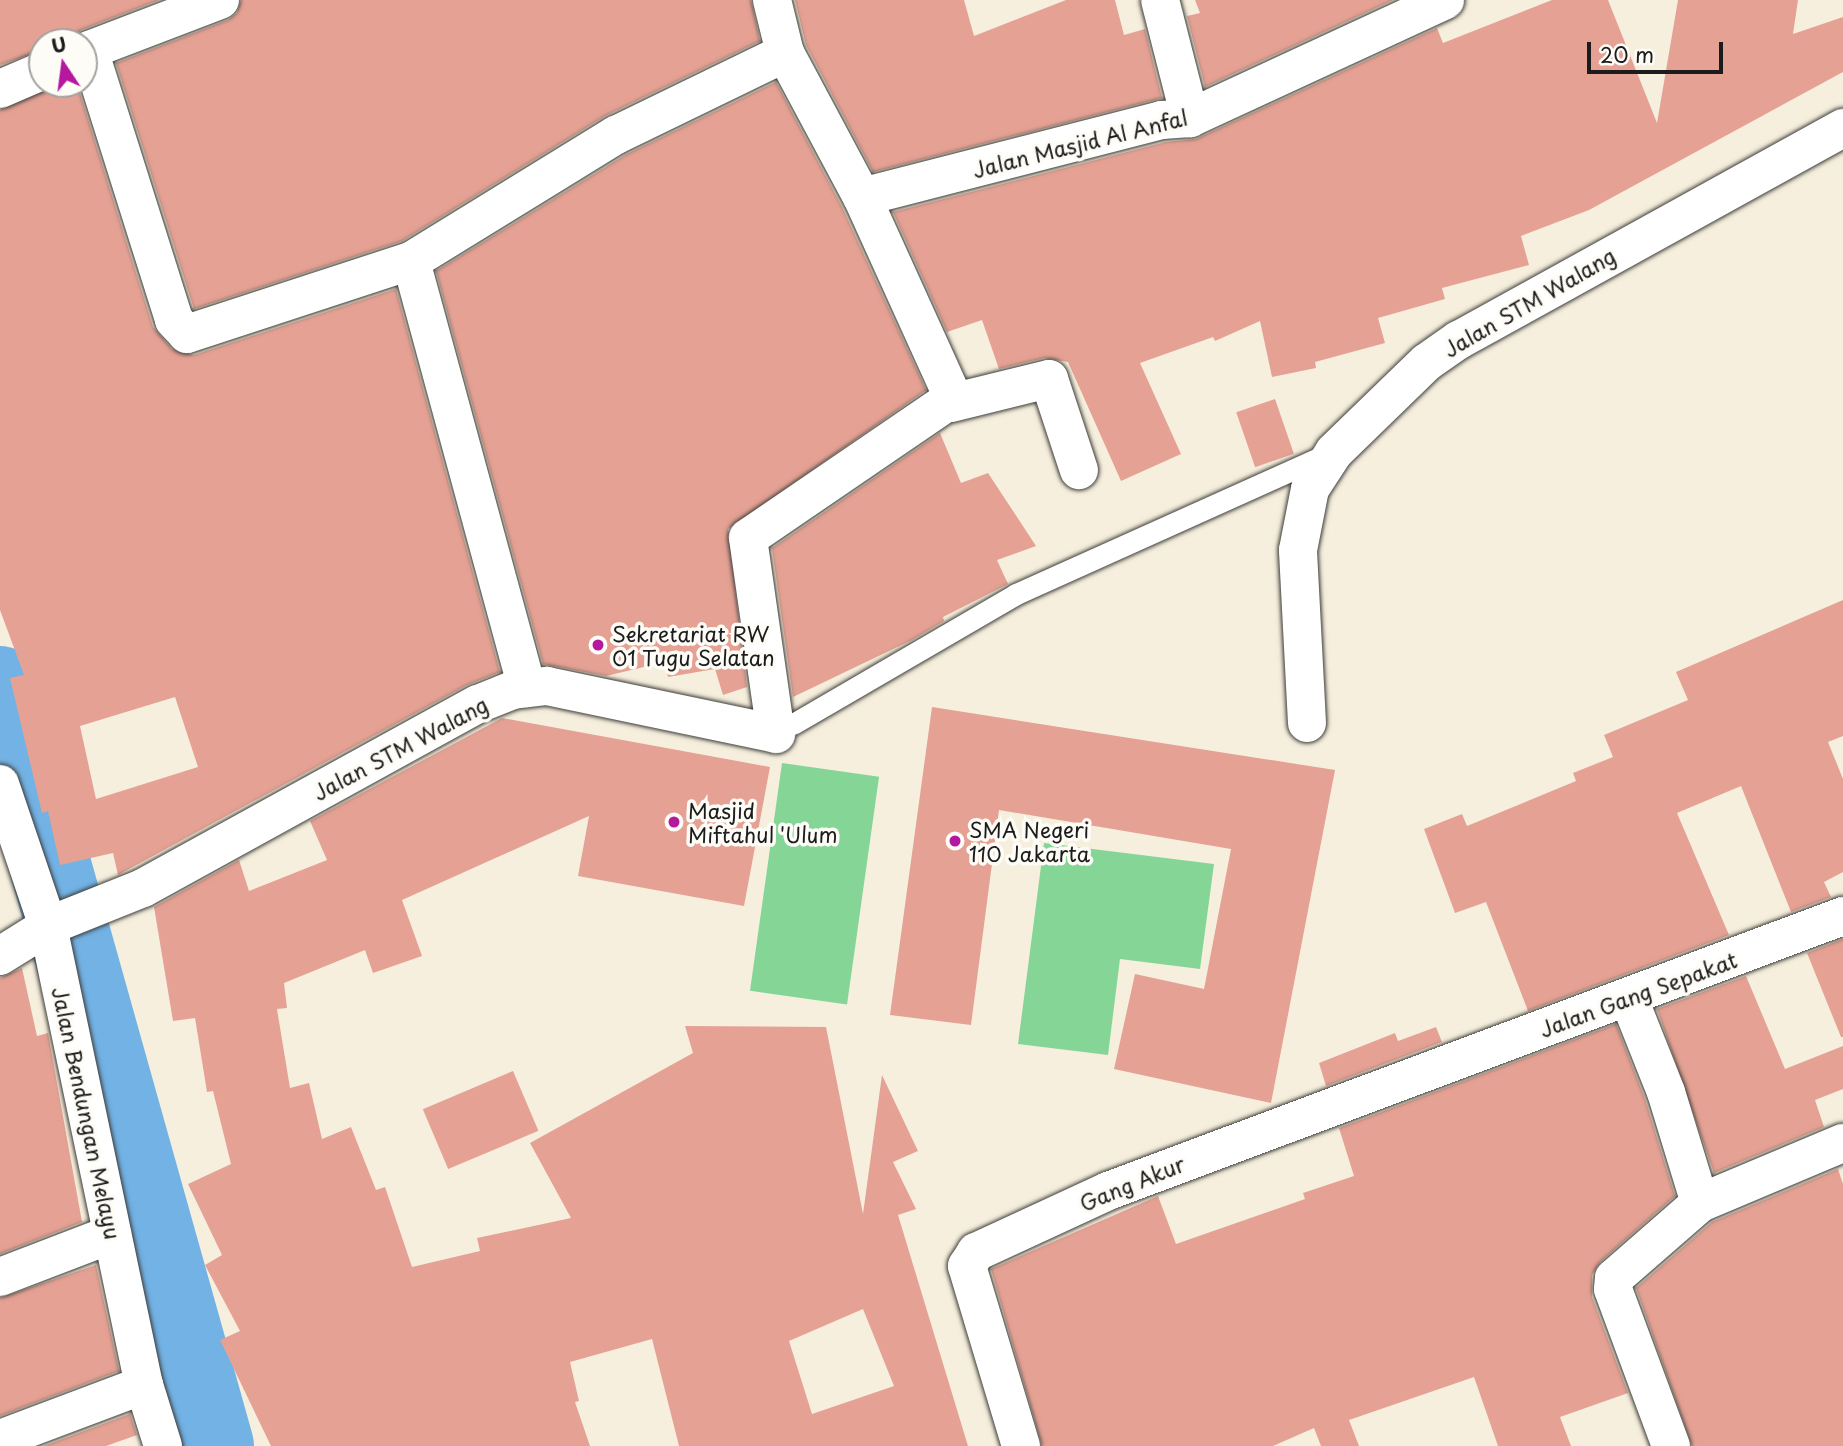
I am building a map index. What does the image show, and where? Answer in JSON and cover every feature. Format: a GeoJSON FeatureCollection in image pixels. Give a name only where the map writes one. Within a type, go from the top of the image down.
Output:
{"type":"FeatureCollection","features":[{"type":"Feature","properties":{"kind":"street"},"geometry":{"type":"LineString","coordinates":[[98,46],[220,0]]}},
{"type":"Feature","properties":{"kind":"street"},"geometry":{"type":"LineString","coordinates":[[772,0],[785,53],[862,197],[952,391],[951,403]]}},
{"type":"Feature","properties":{"kind":"street"},"geometry":{"type":"LineString","coordinates":[[1160,0],[1190,118]]}},
{"type":"Feature","properties":{"kind":"street","name":"Jalan Masjid Al Anfal"},"geometry":{"type":"LineString","coordinates":[[862,197],[1162,120],[1190,118],[1445,0]]}},
{"type":"Feature","properties":{"kind":"street"},"geometry":{"type":"LineString","coordinates":[[98,88],[174,320],[187,334],[411,261],[616,135],[785,53]]}},
{"type":"Feature","properties":{"kind":"street"},"geometry":{"type":"LineString","coordinates":[[0,89],[28,77]]}},
{"type":"Feature","properties":{"kind":"street","name":"Jalan STM Walang"},"geometry":{"type":"LineString","coordinates":[[1307,723],[1298,550],[1310,489],[1334,452],[1427,362],[1460,340],[1843,128]]}},
{"type":"Feature","properties":{"kind":"street"},"geometry":{"type":"LineString","coordinates":[[411,261],[527,688]]}},
{"type":"Feature","properties":{"kind":"street"},"geometry":{"type":"LineString","coordinates":[[785,729],[748,538],[951,403],[1049,379],[1079,470]]}},
{"type":"Feature","properties":{"kind":"street","name":"Jalan STM Walang"},"geometry":{"type":"LineString","coordinates":[[0,956],[55,923],[143,888],[478,704],[527,688],[547,687],[785,729]]}},
{"type":"Feature","properties":{"kind":"street","name":"Jalan Bendungan Melayu"},"geometry":{"type":"LineString","coordinates":[[0,783],[55,923],[112,1234],[144,1385],[163,1446]]}},
{"type":"Feature","properties":{"kind":"street","name":"Jalan Gang Sepakat"},"geometry":{"type":"LineString","coordinates":[[1482,1048],[1629,999],[1794,938],[1843,916]]}},
{"type":"Feature","properties":{"kind":"street"},"geometry":{"type":"LineString","coordinates":[[1629,999],[1700,1203]]}},
{"type":"Feature","properties":{"kind":"street","name":"Gang Akur"},"geometry":{"type":"LineString","coordinates":[[1021,1446],[967,1265],[976,1252],[1108,1191],[1482,1048]]}},
{"type":"Feature","properties":{"kind":"street"},"geometry":{"type":"LineString","coordinates":[[1671,1446],[1613,1289],[1614,1278],[1700,1203],[1843,1143]]}},
{"type":"Feature","properties":{"kind":"street"},"geometry":{"type":"LineString","coordinates":[[0,1277],[112,1234]]}},
{"type":"Feature","properties":{"kind":"street"},"geometry":{"type":"LineString","coordinates":[[0,1439],[144,1385]]}},
{"type":"Feature","properties":{"kind":"lane"},"geometry":{"type":"LineString","coordinates":[[785,729],[1016,594],[1334,452]]}},
{"type":"Feature","properties":{"kind":"green space"},"geometry":{"type":"Polygon","coordinates":[[[782,763],[879,777],[847,1004],[750,991],[782,763]]]}},
{"type":"Feature","properties":{"kind":"green space"},"geometry":{"type":"Polygon","coordinates":[[[1044,843],[1214,864],[1200,969],[1120,959],[1108,1055],[1018,1044],[1044,843]]]}},
{"type":"Feature","properties":{"kind":"building"},"geometry":{"type":"Polygon","coordinates":[[[0,0],[159,0],[86,28],[28,28],[28,55],[0,65],[0,0]]]}},
{"type":"Feature","properties":{"kind":"building"},"geometry":{"type":"Polygon","coordinates":[[[241,0],[751,0],[760,41],[605,116],[402,241],[194,309],[116,63],[228,20],[237,13],[241,0]]]}},
{"type":"Feature","properties":{"kind":"building"},"geometry":{"type":"Polygon","coordinates":[[[795,0],[964,0],[974,36],[1066,0],[1115,0],[1124,35],[1145,29],[1162,98],[873,172],[806,45],[795,0]]]}},
{"type":"Feature","properties":{"kind":"building"},"geometry":{"type":"Polygon","coordinates":[[[1195,0],[1393,0],[1205,87],[1187,16],[1200,13],[1195,0]]]}},
{"type":"Feature","properties":{"kind":"building"},"geometry":{"type":"Polygon","coordinates":[[[1552,0],[1608,0],[1657,123],[1678,0],[1798,0],[1793,34],[1843,17],[1843,72],[1589,210],[1521,236],[1529,265],[1442,288],[1445,299],[1378,318],[1385,343],[1315,362],[1316,368],[1272,377],[1260,321],[1215,341],[1213,337],[1140,363],[1181,454],[1121,481],[1068,362],[1044,358],[999,369],[982,320],[947,332],[893,212],[1166,142],[1196,139],[1437,28],[1443,43],[1552,0]]]}},
{"type":"Feature","properties":{"kind":"building"},"geometry":{"type":"Polygon","coordinates":[[[776,82],[842,207],[926,390],[728,529],[747,687],[723,695],[715,669],[668,677],[665,662],[606,676],[543,664],[436,271],[627,154],[776,82]]]}},
{"type":"Feature","properties":{"kind":"building"},"geometry":{"type":"Polygon","coordinates":[[[28,98],[81,98],[153,327],[172,349],[194,355],[396,289],[500,672],[467,685],[118,875],[113,853],[60,865],[48,811],[42,813],[10,678],[24,675],[0,610],[0,110],[28,98]],[[175,697],[80,726],[96,799],[198,767],[175,697]]]}},
{"type":"Feature","properties":{"kind":"building"},"geometry":{"type":"Polygon","coordinates":[[[1275,399],[1294,454],[1255,467],[1236,412],[1275,399]]]}},
{"type":"Feature","properties":{"kind":"building"},"geometry":{"type":"Polygon","coordinates":[[[940,433],[961,483],[988,473],[1036,546],[997,560],[1008,584],[943,617],[944,621],[912,640],[793,697],[772,548],[940,433]]]}},
{"type":"Feature","properties":{"kind":"building"},"geometry":{"type":"Polygon","coordinates":[[[1843,600],[1843,736],[1828,742],[1843,779],[1843,872],[1824,882],[1831,897],[1791,912],[1741,786],[1677,813],[1729,935],[1528,1011],[1486,902],[1455,913],[1424,829],[1462,814],[1467,826],[1576,781],[1573,773],[1613,757],[1604,735],[1688,700],[1676,672],[1843,600]]]}},
{"type":"Feature","properties":{"kind":"building"},"geometry":{"type":"Polygon","coordinates":[[[932,707],[1335,770],[1271,1103],[1114,1069],[1135,974],[1204,989],[1231,849],[999,810],[971,1025],[890,1015],[932,707]]]}},
{"type":"Feature","properties":{"kind":"building"},"geometry":{"type":"Polygon","coordinates":[[[502,718],[770,767],[744,906],[578,876],[589,816],[402,900],[422,956],[373,973],[365,950],[284,983],[287,1008],[277,1009],[290,1088],[309,1083],[322,1139],[351,1127],[376,1190],[385,1187],[412,1267],[480,1251],[477,1238],[571,1218],[530,1143],[693,1053],[685,1026],[826,1027],[863,1214],[882,1075],[918,1151],[893,1162],[916,1209],[898,1215],[968,1446],[679,1446],[652,1339],[570,1362],[579,1401],[575,1402],[590,1446],[271,1446],[220,1340],[240,1331],[205,1265],[222,1255],[188,1184],[231,1164],[213,1091],[207,1092],[195,1018],[173,1021],[154,907],[239,860],[249,891],[327,860],[310,821],[502,718]],[[863,1309],[789,1341],[812,1414],[894,1386],[863,1309]]]}},
{"type":"Feature","properties":{"kind":"building"},"geometry":{"type":"Polygon","coordinates":[[[1843,939],[1843,1037],[1841,1037],[1807,953],[1843,939]]]}},
{"type":"Feature","properties":{"kind":"building"},"geometry":{"type":"Polygon","coordinates":[[[22,968],[37,1036],[48,1033],[82,1222],[0,1254],[0,978],[22,968]]]}},
{"type":"Feature","properties":{"kind":"building"},"geometry":{"type":"Polygon","coordinates":[[[1746,976],[1785,1069],[1843,1046],[1843,1089],[1815,1100],[1824,1127],[1714,1173],[1657,1009],[1746,976]]]}},
{"type":"Feature","properties":{"kind":"building"},"geometry":{"type":"Polygon","coordinates":[[[1616,1024],[1645,1099],[1675,1196],[1600,1262],[1592,1275],[1592,1297],[1628,1393],[1560,1417],[1571,1446],[1498,1446],[1474,1377],[1349,1420],[1359,1446],[1321,1446],[1314,1428],[1273,1446],[1042,1446],[991,1269],[1158,1196],[1176,1244],[1305,1199],[1303,1193],[1354,1176],[1339,1128],[1616,1024]]]}},
{"type":"Feature","properties":{"kind":"building"},"geometry":{"type":"Polygon","coordinates":[[[1436,1027],[1442,1042],[1326,1086],[1319,1063],[1395,1033],[1398,1041],[1436,1027]]]}},
{"type":"Feature","properties":{"kind":"building"},"geometry":{"type":"Polygon","coordinates":[[[513,1071],[538,1131],[448,1169],[423,1109],[513,1071]]]}},
{"type":"Feature","properties":{"kind":"building"},"geometry":{"type":"Polygon","coordinates":[[[1838,1169],[1843,1184],[1843,1446],[1692,1446],[1636,1288],[1712,1222],[1838,1169]]]}},
{"type":"Feature","properties":{"kind":"building"},"geometry":{"type":"Polygon","coordinates":[[[96,1265],[119,1371],[0,1416],[0,1298],[96,1265]]]}},
{"type":"Feature","properties":{"kind":"building"},"geometry":{"type":"Polygon","coordinates":[[[130,1414],[137,1435],[106,1446],[44,1446],[130,1414]]]}},
{"type":"Feature","properties":{"kind":"waterway"},"geometry":{"type":"LineString","coordinates":[[0,687],[213,1446]]}},
{"type":"Feature","properties":{"kind":"place","name":"Sekretariat RW 01 Tugu Selatan"},"geometry":{"type":"Point","coordinates":[598,645]}},
{"type":"Feature","properties":{"kind":"place","name":"Masjid Miftahul 'Ulum"},"geometry":{"type":"Point","coordinates":[674,822]}},
{"type":"Feature","properties":{"kind":"place","name":"SMA Negeri 110 Jakarta"},"geometry":{"type":"Point","coordinates":[955,841]}}]}
